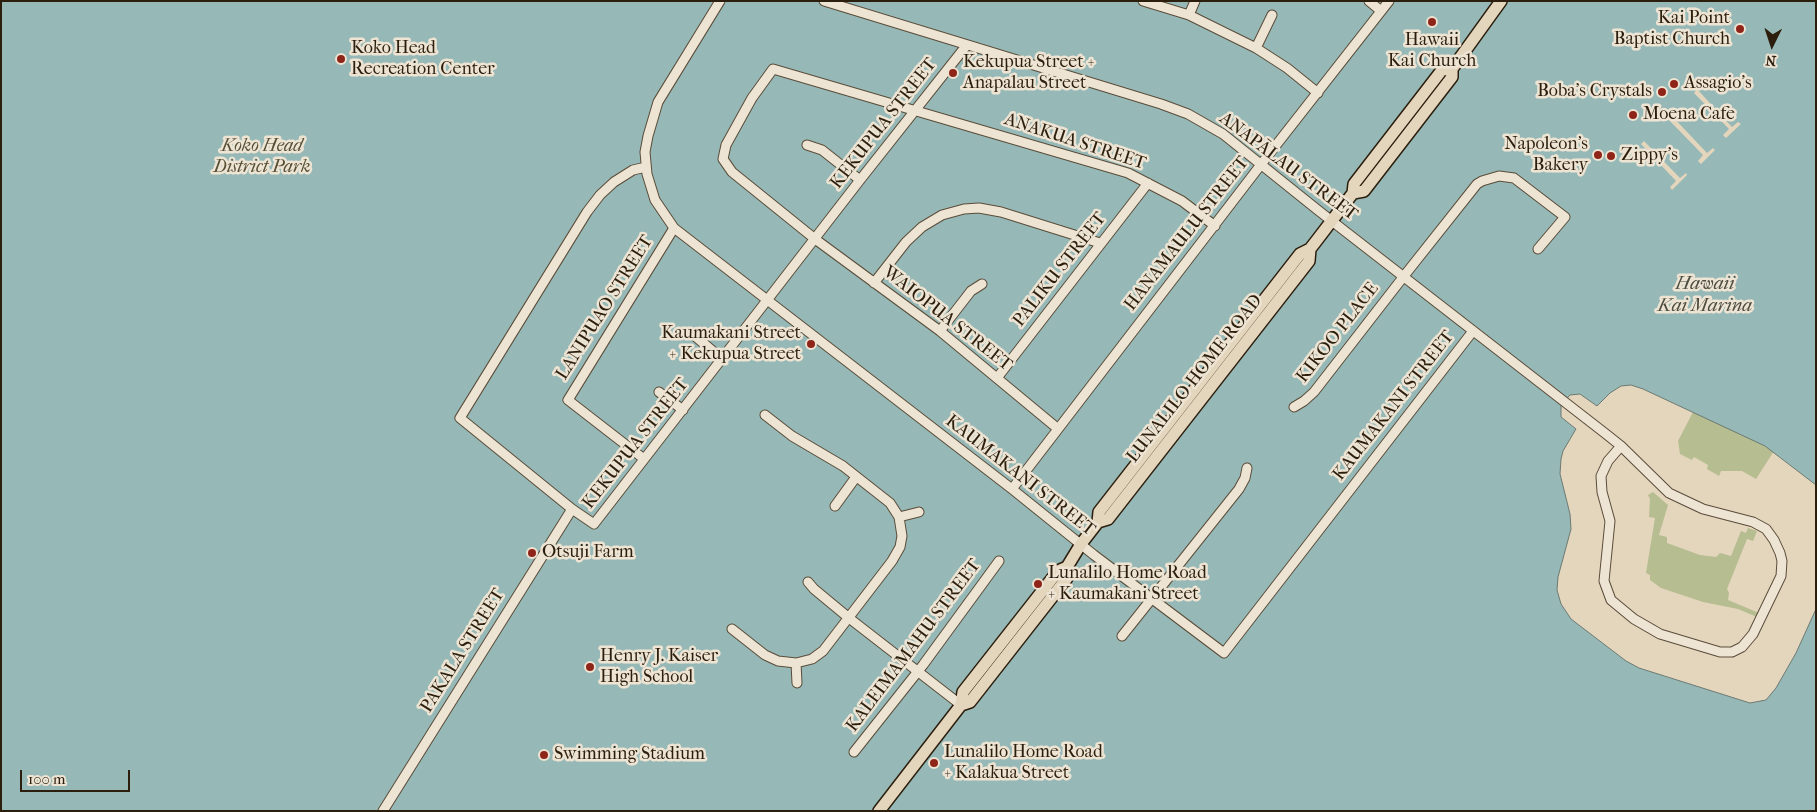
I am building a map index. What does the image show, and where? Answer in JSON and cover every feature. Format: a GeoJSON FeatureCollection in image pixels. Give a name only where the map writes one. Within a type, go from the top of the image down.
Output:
{"type":"FeatureCollection","features":[{"type":"Feature","properties":{"kind":"main road","name":"LUNALILO HOME ROAD"},"geometry":{"type":"LineString","coordinates":[[879,811],[961,705],[963,692],[1058,571],[1067,567],[1080,544],[1098,522],[1108,519],[1309,261],[1310,249],[1353,193],[1364,191],[1452,77],[1452,68],[1498,3]]}},
{"type":"Feature","properties":{"kind":"street","name":"KAUMAKANI STREET"},"geometry":{"type":"LineString","coordinates":[[720,1],[656,107],[645,152],[646,167],[655,200],[674,228],[1012,489],[1152,600],[1224,653],[1473,331]]}},
{"type":"Feature","properties":{"kind":"street","name":"ANAPĀLAU STREET"},"geometry":{"type":"LineString","coordinates":[[824,1],[966,46],[1161,104],[1188,114],[1223,134],[1620,446],[1660,485],[1675,496],[1703,509],[1760,526],[1766,530],[1775,542],[1782,561],[1779,581],[1753,634],[1738,649],[1720,652],[1660,634],[1634,620],[1610,600],[1604,582],[1610,521],[1602,492],[1602,476],[1604,466],[1620,446]]}},
{"type":"Feature","properties":{"kind":"street"},"geometry":{"type":"LineString","coordinates":[[1143,1],[1189,16],[1256,48],[1287,68],[1318,93]]}},
{"type":"Feature","properties":{"kind":"street"},"geometry":{"type":"LineString","coordinates":[[1189,16],[1195,1]]}},
{"type":"Feature","properties":{"kind":"street"},"geometry":{"type":"LineString","coordinates":[[1369,1],[1381,11]]}},
{"type":"Feature","properties":{"kind":"street","name":"HANAMAULU STREET"},"geometry":{"type":"LineString","coordinates":[[1012,489],[1389,1]]}},
{"type":"Feature","properties":{"kind":"street"},"geometry":{"type":"LineString","coordinates":[[1256,48],[1272,15]]}},
{"type":"Feature","properties":{"kind":"street","name":"KEKUPUA STREET"},"geometry":{"type":"LineString","coordinates":[[646,167],[633,170],[614,182],[600,195],[587,212],[460,418],[572,509],[594,524],[966,46]]}},
{"type":"Feature","properties":{"kind":"street","name":"ANAKUA STREET"},"geometry":{"type":"LineString","coordinates":[[815,239],[732,172],[723,159],[726,145],[752,98],[773,69],[1128,173],[1182,201],[1215,226]]}},
{"type":"Feature","properties":{"kind":"street"},"geometry":{"type":"LineString","coordinates":[[807,145],[822,150],[860,180]]}},
{"type":"Feature","properties":{"kind":"street","name":"KIKOO PLACE"},"geometry":{"type":"LineString","coordinates":[[1294,407],[1314,392],[1477,184],[1484,179],[1508,176],[1516,179],[1565,217],[1538,249]]}},
{"type":"Feature","properties":{"kind":"street","name":"PALIKU STREET"},"geometry":{"type":"LineString","coordinates":[[998,378],[1148,183]]}},
{"type":"Feature","properties":{"kind":"street"},"geometry":{"type":"LineString","coordinates":[[874,283],[906,242],[922,227],[942,215],[964,209],[979,208],[1001,212],[1100,243]]}},
{"type":"Feature","properties":{"kind":"street","name":"LANIPUAO STREET"},"geometry":{"type":"LineString","coordinates":[[644,459],[568,400],[674,228]]}},
{"type":"Feature","properties":{"kind":"street","name":"WAIOPUA STREET"},"geometry":{"type":"LineString","coordinates":[[815,239],[940,331],[1058,428]]}},
{"type":"Feature","properties":{"kind":"street"},"geometry":{"type":"LineString","coordinates":[[940,331],[971,291],[982,284]]}},
{"type":"Feature","properties":{"kind":"street"},"geometry":{"type":"LineString","coordinates":[[694,336],[722,359]]}},
{"type":"Feature","properties":{"kind":"street"},"geometry":{"type":"LineString","coordinates":[[659,392],[683,410]]}},
{"type":"Feature","properties":{"kind":"street"},"geometry":{"type":"LineString","coordinates":[[732,629],[771,659],[784,663],[796,663],[812,659],[823,651],[896,554],[902,536],[900,516],[890,503],[832,459],[792,436],[765,415]]}},
{"type":"Feature","properties":{"kind":"street"},"geometry":{"type":"LineString","coordinates":[[1122,636],[1239,489],[1247,468]]}},
{"type":"Feature","properties":{"kind":"street"},"geometry":{"type":"LineString","coordinates":[[835,506],[856,477]]}},
{"type":"Feature","properties":{"kind":"street","name":"PAKALA STREET"},"geometry":{"type":"LineString","coordinates":[[383,811],[572,509]]}},
{"type":"Feature","properties":{"kind":"street"},"geometry":{"type":"LineString","coordinates":[[900,516],[919,512]]}},
{"type":"Feature","properties":{"kind":"street","name":"KALEIMAMAHU STREET"},"geometry":{"type":"LineString","coordinates":[[854,752],[1000,561]]}},
{"type":"Feature","properties":{"kind":"street"},"geometry":{"type":"LineString","coordinates":[[808,582],[814,590],[961,705]]}},
{"type":"Feature","properties":{"kind":"street"},"geometry":{"type":"LineString","coordinates":[[796,663],[796,683]]}},
{"type":"Feature","properties":{"kind":"green space"},"geometry":{"type":"Polygon","coordinates":[[[1693,412],[1757,441],[1774,451],[1756,479],[1742,471],[1721,471],[1719,476],[1707,469],[1708,465],[1694,457],[1692,460],[1680,454],[1678,441],[1693,412]]]}},
{"type":"Feature","properties":{"kind":"green space"},"geometry":{"type":"Polygon","coordinates":[[[1653,492],[1668,505],[1659,535],[1667,537],[1667,543],[1700,555],[1716,557],[1720,553],[1731,556],[1741,531],[1746,533],[1748,528],[1757,531],[1753,541],[1747,539],[1727,589],[1729,593],[1728,600],[1759,613],[1757,617],[1738,609],[1703,602],[1661,588],[1650,580],[1650,575],[1646,573],[1655,518],[1649,517],[1650,499],[1648,495],[1653,492]]]}},
{"type":"Feature","properties":{"kind":"water","name":"Hawaii Kai Marina"},"geometry":{"type":"Polygon","coordinates":[[[1,1],[1816,1],[1816,485],[1765,446],[1643,389],[1631,385],[1621,386],[1610,393],[1597,406],[1580,394],[1570,395],[1561,405],[1561,417],[1576,429],[1563,451],[1560,474],[1570,514],[1571,529],[1558,577],[1557,590],[1561,604],[1571,619],[1626,661],[1639,668],[1750,703],[1766,700],[1776,688],[1796,653],[1816,609],[1816,811],[1,811],[1,1]]]}},
{"type":"Feature","properties":{"kind":"pier"},"geometry":{"type":"Polygon","coordinates":[[[1697,89],[1732,127],[1738,122],[1741,124],[1726,138],[1723,135],[1729,129],[1694,93],[1697,89]]]}},
{"type":"Feature","properties":{"kind":"pier"},"geometry":{"type":"Polygon","coordinates":[[[1671,115],[1707,153],[1713,148],[1715,150],[1701,164],[1698,161],[1703,155],[1667,118],[1671,115]]]}},
{"type":"Feature","properties":{"kind":"pier"},"geometry":{"type":"Polygon","coordinates":[[[1644,141],[1680,178],[1686,173],[1687,175],[1672,190],[1670,187],[1676,181],[1641,144],[1644,141]]]}},
{"type":"Feature","properties":{"kind":"place","name":"Hawaii Kai Church"},"geometry":{"type":"Point","coordinates":[1432,22]}},
{"type":"Feature","properties":{"kind":"place","name":"Kai Point Baptist Church"},"geometry":{"type":"Point","coordinates":[1740,29]}},
{"type":"Feature","properties":{"kind":"place","name":"Koko Head Recreation Center"},"geometry":{"type":"Point","coordinates":[341,59]}},
{"type":"Feature","properties":{"kind":"place","name":"Kekupua Street + Anapalau Street"},"geometry":{"type":"Point","coordinates":[953,73]}},
{"type":"Feature","properties":{"kind":"place","name":"Assagio’s"},"geometry":{"type":"Point","coordinates":[1674,84]}},
{"type":"Feature","properties":{"kind":"place","name":"Boba's Crystals"},"geometry":{"type":"Point","coordinates":[1662,92]}},
{"type":"Feature","properties":{"kind":"place","name":"Moena Cafe"},"geometry":{"type":"Point","coordinates":[1633,115]}},
{"type":"Feature","properties":{"kind":"place","name":"Napoleon’s Bakery"},"geometry":{"type":"Point","coordinates":[1598,155]}},
{"type":"Feature","properties":{"kind":"place","name":"Zippy's"},"geometry":{"type":"Point","coordinates":[1611,156]}},
{"type":"Feature","properties":{"kind":"place","name":"Kaumakani Street + Kekupua Street"},"geometry":{"type":"Point","coordinates":[811,344]}},
{"type":"Feature","properties":{"kind":"place","name":"Otsuji Farm"},"geometry":{"type":"Point","coordinates":[532,553]}},
{"type":"Feature","properties":{"kind":"place","name":"Lunalilo Home Road + Kaumakani Street"},"geometry":{"type":"Point","coordinates":[1038,584]}},
{"type":"Feature","properties":{"kind":"place","name":"Henry J. Kaiser High School"},"geometry":{"type":"Point","coordinates":[590,667]}},
{"type":"Feature","properties":{"kind":"place","name":"Swimming Stadium"},"geometry":{"type":"Point","coordinates":[544,755]}},
{"type":"Feature","properties":{"kind":"place","name":"Lunalilo Home Road + Kalakua Street"},"geometry":{"type":"Point","coordinates":[934,763]}},
{"type":"Feature","properties":{"kind":"park label","name":"Koko Head District Park"},"geometry":{"type":"Point","coordinates":[262,157]}}]}
